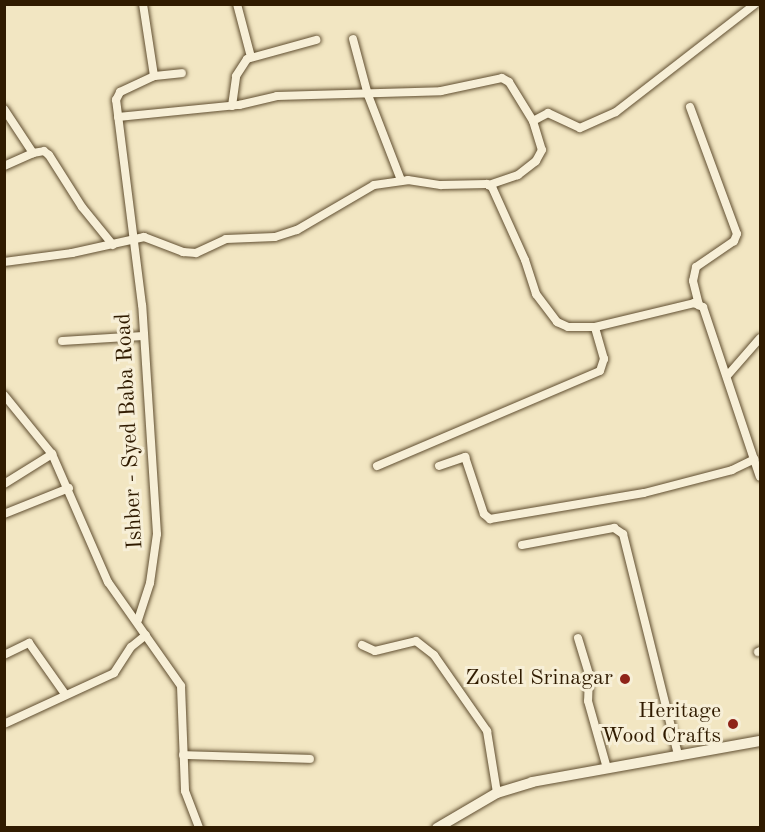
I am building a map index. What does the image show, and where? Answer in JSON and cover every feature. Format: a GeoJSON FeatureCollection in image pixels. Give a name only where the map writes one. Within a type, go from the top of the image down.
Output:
{"type":"FeatureCollection","features":[{"type":"Feature","properties":{"kind":"main road"},"geometry":{"type":"LineString","coordinates":[[437,828],[497,793],[573,772],[760,741]]}},
{"type":"Feature","properties":{"kind":"street"},"geometry":{"type":"LineString","coordinates":[[143,4],[154,76],[182,73]]}},
{"type":"Feature","properties":{"kind":"street"},"geometry":{"type":"LineString","coordinates":[[237,4],[251,57]]}},
{"type":"Feature","properties":{"kind":"street"},"geometry":{"type":"LineString","coordinates":[[533,121],[548,113],[580,128],[616,112],[755,4]]}},
{"type":"Feature","properties":{"kind":"street"},"geometry":{"type":"LineString","coordinates":[[353,39],[368,95],[400,180]]}},
{"type":"Feature","properties":{"kind":"street"},"geometry":{"type":"LineString","coordinates":[[232,106],[236,76],[251,57],[316,40]]}},
{"type":"Feature","properties":{"kind":"street","name":"Ishber - Syed Baba Road"},"geometry":{"type":"LineString","coordinates":[[138,620],[150,583],[157,534],[143,336],[117,94],[154,76]]}},
{"type":"Feature","properties":{"kind":"street"},"geometry":{"type":"LineString","coordinates":[[4,262],[152,237],[190,254],[226,239],[283,236],[364,188],[400,180],[489,185],[518,175],[540,155],[542,145],[533,121],[509,82],[502,78],[441,91],[277,96],[232,106],[118,117]]}},
{"type":"Feature","properties":{"kind":"street"},"geometry":{"type":"LineString","coordinates":[[690,107],[737,234],[734,241],[696,267],[693,281],[699,305],[708,314],[760,477]]}},
{"type":"Feature","properties":{"kind":"street"},"geometry":{"type":"LineString","coordinates":[[4,109],[33,153]]}},
{"type":"Feature","properties":{"kind":"street"},"geometry":{"type":"LineString","coordinates":[[4,166],[33,153],[44,151],[49,155],[82,207],[113,245]]}},
{"type":"Feature","properties":{"kind":"street"},"geometry":{"type":"LineString","coordinates":[[489,185],[548,315],[567,327],[595,327],[699,305]]}},
{"type":"Feature","properties":{"kind":"street"},"geometry":{"type":"LineString","coordinates":[[377,466],[600,371],[604,359],[595,327]]}},
{"type":"Feature","properties":{"kind":"street"},"geometry":{"type":"LineString","coordinates":[[62,341],[143,336]]}},
{"type":"Feature","properties":{"kind":"street"},"geometry":{"type":"LineString","coordinates":[[727,376],[760,338]]}},
{"type":"Feature","properties":{"kind":"street","name":"Ishber - Syed Baba Road"},"geometry":{"type":"LineString","coordinates":[[4,395],[8,403],[52,454],[69,488],[108,582],[138,620],[183,693],[185,791],[200,828]]}},
{"type":"Feature","properties":{"kind":"street"},"geometry":{"type":"LineString","coordinates":[[4,484],[52,454]]}},
{"type":"Feature","properties":{"kind":"street"},"geometry":{"type":"LineString","coordinates":[[439,466],[465,457],[484,514],[490,519],[644,494],[755,459]]}},
{"type":"Feature","properties":{"kind":"street"},"geometry":{"type":"LineString","coordinates":[[4,513],[69,488]]}},
{"type":"Feature","properties":{"kind":"street"},"geometry":{"type":"LineString","coordinates":[[522,545],[614,528],[622,534],[678,755]]}},
{"type":"Feature","properties":{"kind":"street"},"geometry":{"type":"LineString","coordinates":[[6,723],[114,673],[131,647],[146,635]]}},
{"type":"Feature","properties":{"kind":"street"},"geometry":{"type":"LineString","coordinates":[[578,638],[589,675],[588,701],[607,768]]}},
{"type":"Feature","properties":{"kind":"street"},"geometry":{"type":"LineString","coordinates":[[362,645],[375,651],[416,641],[434,655],[486,731],[497,793]]}},
{"type":"Feature","properties":{"kind":"street"},"geometry":{"type":"LineString","coordinates":[[4,655],[29,643],[65,694]]}},
{"type":"Feature","properties":{"kind":"street"},"geometry":{"type":"LineString","coordinates":[[183,755],[310,759]]}},
{"type":"Feature","properties":{"kind":"place","name":"Zostel Srinagar"},"geometry":{"type":"Point","coordinates":[625,679]}},
{"type":"Feature","properties":{"kind":"place","name":"Heritage Wood Crafts"},"geometry":{"type":"Point","coordinates":[733,724]}}]}
